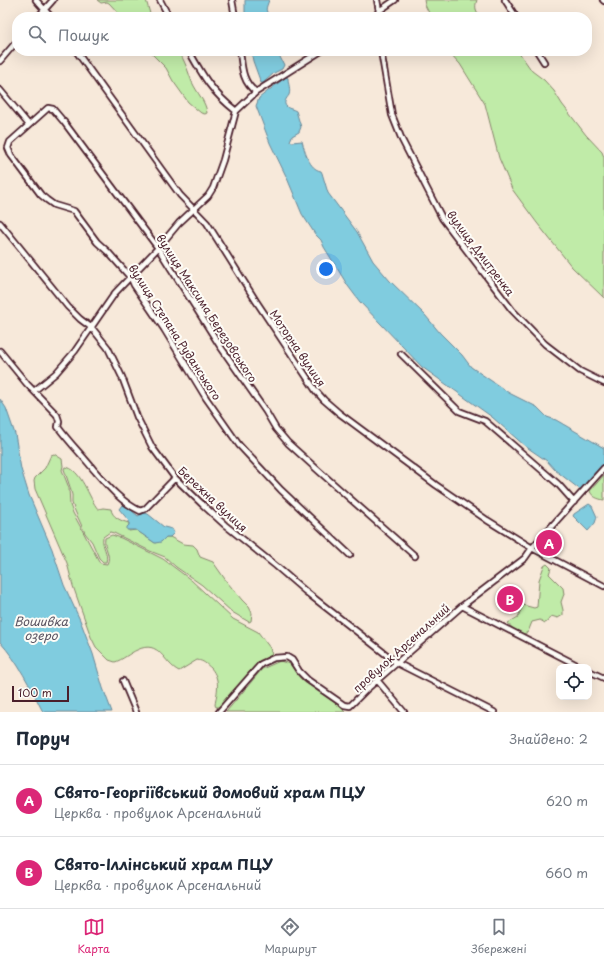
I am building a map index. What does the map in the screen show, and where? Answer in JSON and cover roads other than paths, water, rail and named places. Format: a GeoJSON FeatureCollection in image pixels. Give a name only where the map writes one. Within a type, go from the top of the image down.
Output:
{"type":"FeatureCollection","features":[{"type":"Feature","properties":{"kind":"street"},"geometry":{"type":"LineString","coordinates":[[36,0],[47,12]]}},
{"type":"Feature","properties":{"kind":"street"},"geometry":{"type":"LineString","coordinates":[[42,12],[53,0]]}},
{"type":"Feature","properties":{"kind":"street"},"geometry":{"type":"LineString","coordinates":[[160,0],[166,12]]}},
{"type":"Feature","properties":{"kind":"street"},"geometry":{"type":"LineString","coordinates":[[232,0],[234,12]]}},
{"type":"Feature","properties":{"kind":"street"},"geometry":{"type":"LineString","coordinates":[[377,0],[379,11],[395,0]]}},
{"type":"Feature","properties":{"kind":"street"},"geometry":{"type":"LineString","coordinates":[[505,0],[513,12]]}},
{"type":"Feature","properties":{"kind":"street"},"geometry":{"type":"LineString","coordinates":[[1,59],[12,47]]}},
{"type":"Feature","properties":{"kind":"street","name":"Моторна вулиця"},"geometry":{"type":"LineString","coordinates":[[80,56],[180,195],[207,223],[294,359],[324,400],[339,413],[436,485],[487,520],[532,548],[604,586]]}},
{"type":"Feature","properties":{"kind":"street"},"geometry":{"type":"LineString","coordinates":[[192,56],[216,94],[236,111]]}},
{"type":"Feature","properties":{"kind":"street"},"geometry":{"type":"LineString","coordinates":[[241,56],[243,75],[248,85],[256,92]]}},
{"type":"Feature","properties":{"kind":"street"},"geometry":{"type":"LineString","coordinates":[[34,391],[56,372],[75,351],[111,298],[213,188],[223,160],[236,111],[256,92],[313,56]]}},
{"type":"Feature","properties":{"kind":"street","name":"вулиця Дмитренка"},"geometry":{"type":"LineString","coordinates":[[382,56],[392,115],[402,140],[442,218],[512,310],[545,344],[580,371],[604,383]]}},
{"type":"Feature","properties":{"kind":"street"},"geometry":{"type":"LineString","coordinates":[[540,56],[544,62]]}},
{"type":"Feature","properties":{"kind":"street"},"geometry":{"type":"LineString","coordinates":[[0,90],[29,125]]}},
{"type":"Feature","properties":{"kind":"street","name":"вулиця Максима Березовського"},"geometry":{"type":"LineString","coordinates":[[29,125],[48,108],[53,109],[158,248],[220,346],[266,412],[276,429],[288,443],[415,556]]}},
{"type":"Feature","properties":{"kind":"street","name":"вулиця Степана Руданського"},"geometry":{"type":"LineString","coordinates":[[29,125],[10,142],[8,148],[10,154],[41,195],[50,203],[74,211],[97,242],[131,278],[206,398],[239,445],[281,490],[350,555]]}},
{"type":"Feature","properties":{"kind":"street","name":"Бережна вулиця"},"geometry":{"type":"LineString","coordinates":[[0,223],[68,307],[92,328],[108,348],[122,377],[137,417],[152,447],[175,478],[225,525],[305,591],[397,663],[494,712]]}},
{"type":"Feature","properties":{"kind":"street"},"geometry":{"type":"LineString","coordinates":[[0,351],[34,391],[57,415],[59,420],[58,427],[79,453],[120,498],[140,511],[145,508],[175,478]]}},
{"type":"Feature","properties":{"kind":"street"},"geometry":{"type":"LineString","coordinates":[[401,354],[459,411],[486,421],[558,484],[574,502]]}},
{"type":"Feature","properties":{"kind":"street","name":"провулок Арсенальний"},"geometry":{"type":"LineString","coordinates":[[219,712],[261,664],[274,658],[287,657],[292,660],[299,671],[308,680],[344,705],[347,706],[352,704],[377,680],[462,606],[526,558],[532,548],[604,468]]}},
{"type":"Feature","properties":{"kind":"street","name":"провулок Арсенальний"},"geometry":{"type":"LineString","coordinates":[[462,606],[575,664]]}},
{"type":"Feature","properties":{"kind":"street"},"geometry":{"type":"LineString","coordinates":[[592,672],[604,678]]}},
{"type":"Feature","properties":{"kind":"street"},"geometry":{"type":"LineString","coordinates":[[377,680],[404,712]]}},
{"type":"Feature","properties":{"kind":"street"},"geometry":{"type":"LineString","coordinates":[[123,681],[136,712]]}},
{"type":"Feature","properties":{"kind":"water"},"geometry":{"type":"Polygon","coordinates":[[[245,0],[269,0],[266,9],[267,12],[245,12],[245,0]]]}},
{"type":"Feature","properties":{"kind":"water"},"geometry":{"type":"Polygon","coordinates":[[[252,56],[280,56],[284,65],[282,69],[261,83],[252,56]]]}},
{"type":"Feature","properties":{"kind":"water"},"geometry":{"type":"Polygon","coordinates":[[[286,77],[288,78],[290,91],[285,104],[288,108],[296,111],[301,127],[299,132],[292,136],[290,141],[302,141],[306,155],[311,164],[322,173],[328,193],[357,232],[373,261],[390,281],[425,315],[440,333],[462,355],[471,367],[509,393],[537,407],[547,417],[556,420],[604,448],[604,465],[581,490],[555,470],[547,461],[525,446],[492,417],[422,367],[360,302],[348,286],[321,240],[315,234],[302,214],[270,143],[256,106],[259,98],[286,77]]]}},
{"type":"Feature","properties":{"kind":"water","name":"Вошивка озеро"},"geometry":{"type":"Polygon","coordinates":[[[0,399],[6,408],[15,434],[21,469],[29,495],[52,549],[64,585],[80,620],[112,712],[44,712],[18,666],[0,642],[0,399]]]}},
{"type":"Feature","properties":{"kind":"water"},"geometry":{"type":"Polygon","coordinates":[[[589,504],[592,506],[597,517],[595,523],[588,531],[573,516],[589,504]]]}},
{"type":"Feature","properties":{"kind":"water"},"geometry":{"type":"Polygon","coordinates":[[[122,505],[125,505],[138,516],[144,513],[148,514],[164,527],[172,529],[174,533],[170,537],[166,537],[161,542],[155,543],[136,530],[127,530],[129,521],[119,509],[122,505]]]}},
{"type":"Feature","properties":{"kind":"place","name":"Свято-Георгіївський домовий храм ПЦУ"},"geometry":{"type":"Point","coordinates":[549,543]}},
{"type":"Feature","properties":{"kind":"place","name":"Свято-Іллінський храм ПЦУ"},"geometry":{"type":"Point","coordinates":[510,599]}}]}
